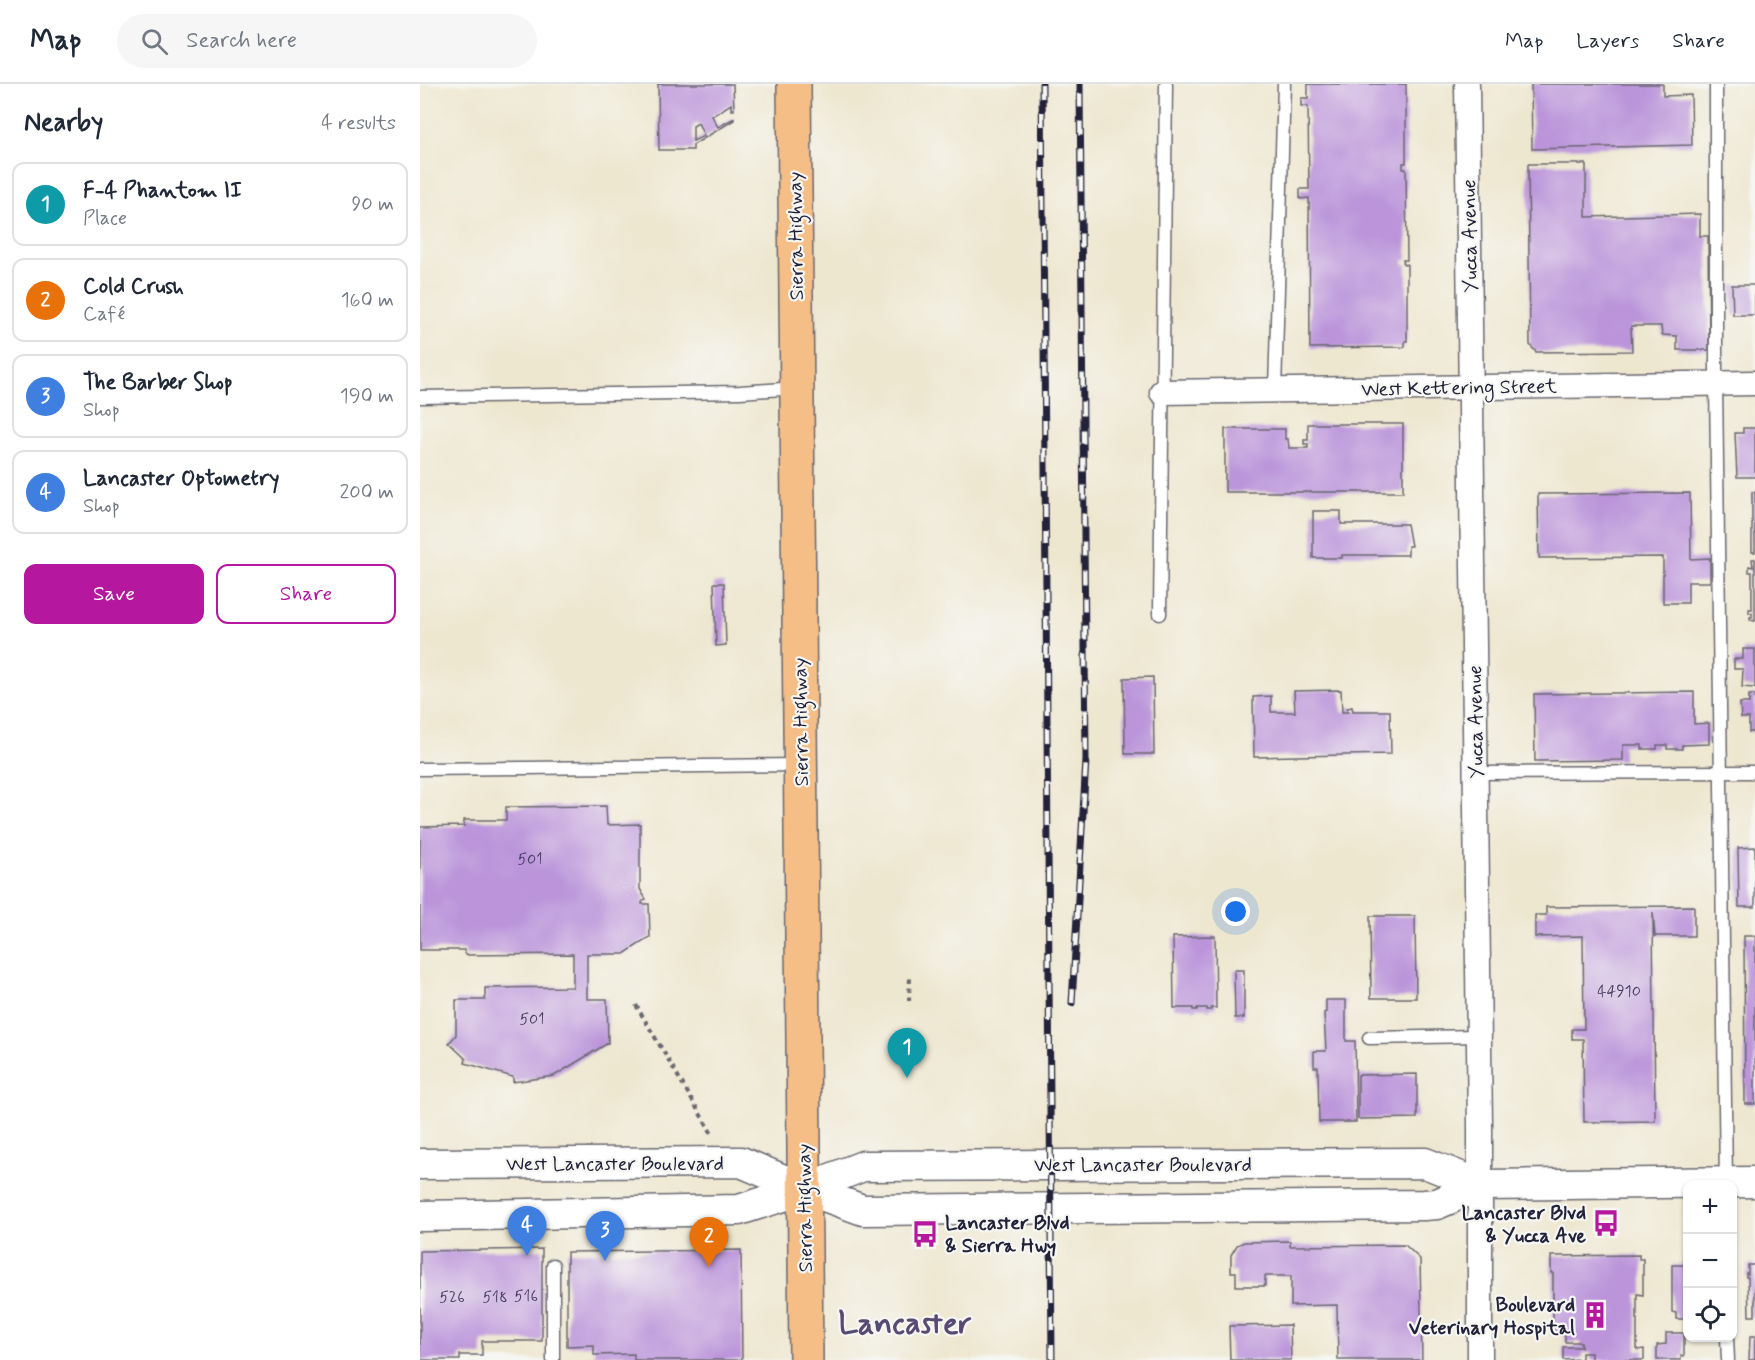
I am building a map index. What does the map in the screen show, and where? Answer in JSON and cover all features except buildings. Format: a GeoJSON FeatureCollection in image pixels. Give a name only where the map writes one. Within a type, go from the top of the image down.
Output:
{"type":"FeatureCollection","features":[{"type":"Feature","properties":{"kind":"main road","name":"Sierra Highway"},"geometry":{"type":"LineString","coordinates":[[794,84],[806,1360]]}},
{"type":"Feature","properties":{"kind":"street","name":"Yucca Avenue"},"geometry":{"type":"LineString","coordinates":[[1467,84],[1481,1185],[1480,1360]]}},
{"type":"Feature","properties":{"kind":"street","name":"West Kettering Street"},"geometry":{"type":"LineString","coordinates":[[1162,392],[1755,383]]}},
{"type":"Feature","properties":{"kind":"street","name":"West Lancaster Boulevard"},"geometry":{"type":"LineString","coordinates":[[420,1164],[741,1162],[863,1210],[1424,1206],[1437,1204],[1481,1185]]}},
{"type":"Feature","properties":{"kind":"street","name":"West Lancaster Boulevard"},"geometry":{"type":"LineString","coordinates":[[420,1216],[739,1210],[805,1189],[863,1166],[1425,1163],[1481,1185],[1683,1183]]}},
{"type":"Feature","properties":{"kind":"lane"},"geometry":{"type":"LineString","coordinates":[[1160,614],[1166,84]]}},
{"type":"Feature","properties":{"kind":"lane"},"geometry":{"type":"LineString","coordinates":[[1275,390],[1284,84]]}},
{"type":"Feature","properties":{"kind":"lane"},"geometry":{"type":"LineString","coordinates":[[1716,84],[1716,383],[1722,772],[1736,1180]]}},
{"type":"Feature","properties":{"kind":"lane"},"geometry":{"type":"LineString","coordinates":[[420,397],[740,392],[796,388]]}},
{"type":"Feature","properties":{"kind":"lane"},"geometry":{"type":"LineString","coordinates":[[420,769],[800,765]]}},
{"type":"Feature","properties":{"kind":"lane"},"geometry":{"type":"LineString","coordinates":[[1475,772],[1755,772]]}},
{"type":"Feature","properties":{"kind":"lane"},"geometry":{"type":"LineString","coordinates":[[1369,1038],[1479,1036]]}},
{"type":"Feature","properties":{"kind":"lane"},"geometry":{"type":"LineString","coordinates":[[553,1265],[553,1360]]}},
{"type":"Feature","properties":{"kind":"lane"},"geometry":{"type":"LineString","coordinates":[[1727,1342],[1728,1360]]}},
{"type":"Feature","properties":{"kind":"path"},"geometry":{"type":"LineString","coordinates":[[909,1001],[910,977]]}},
{"type":"Feature","properties":{"kind":"path"},"geometry":{"type":"LineString","coordinates":[[636,1005],[714,1137]]}},
{"type":"Feature","properties":{"kind":"railway"},"geometry":{"type":"LineString","coordinates":[[1042,84],[1052,1360]]}},
{"type":"Feature","properties":{"kind":"railway"},"geometry":{"type":"LineString","coordinates":[[1072,1003],[1086,760],[1080,84]]}},
{"type":"Feature","properties":{"kind":"place","name":"F-4 Phantom II"},"geometry":{"type":"Point","coordinates":[907,1078]}},
{"type":"Feature","properties":{"kind":"place","name":"Lancaster Blvd & Yucca Ave"},"geometry":{"type":"Point","coordinates":[1606,1223]}},
{"type":"Feature","properties":{"kind":"place","name":"Lancaster Blvd & Sierra Hwy"},"geometry":{"type":"Point","coordinates":[925,1234]}},
{"type":"Feature","properties":{"kind":"place","name":"Lancaster Optometry"},"geometry":{"type":"Point","coordinates":[527,1256]}},
{"type":"Feature","properties":{"kind":"place","name":"The Barber Shop"},"geometry":{"type":"Point","coordinates":[605,1261]}},
{"type":"Feature","properties":{"kind":"place","name":"Cold Crush"},"geometry":{"type":"Point","coordinates":[709,1267]}},
{"type":"Feature","properties":{"kind":"place","name":"Boulevard Veterinary Hospital"},"geometry":{"type":"Point","coordinates":[1595,1315]}},
{"type":"Feature","properties":{"kind":"district","name":"Lancaster"},"geometry":{"type":"Point","coordinates":[905,1322]}}]}
